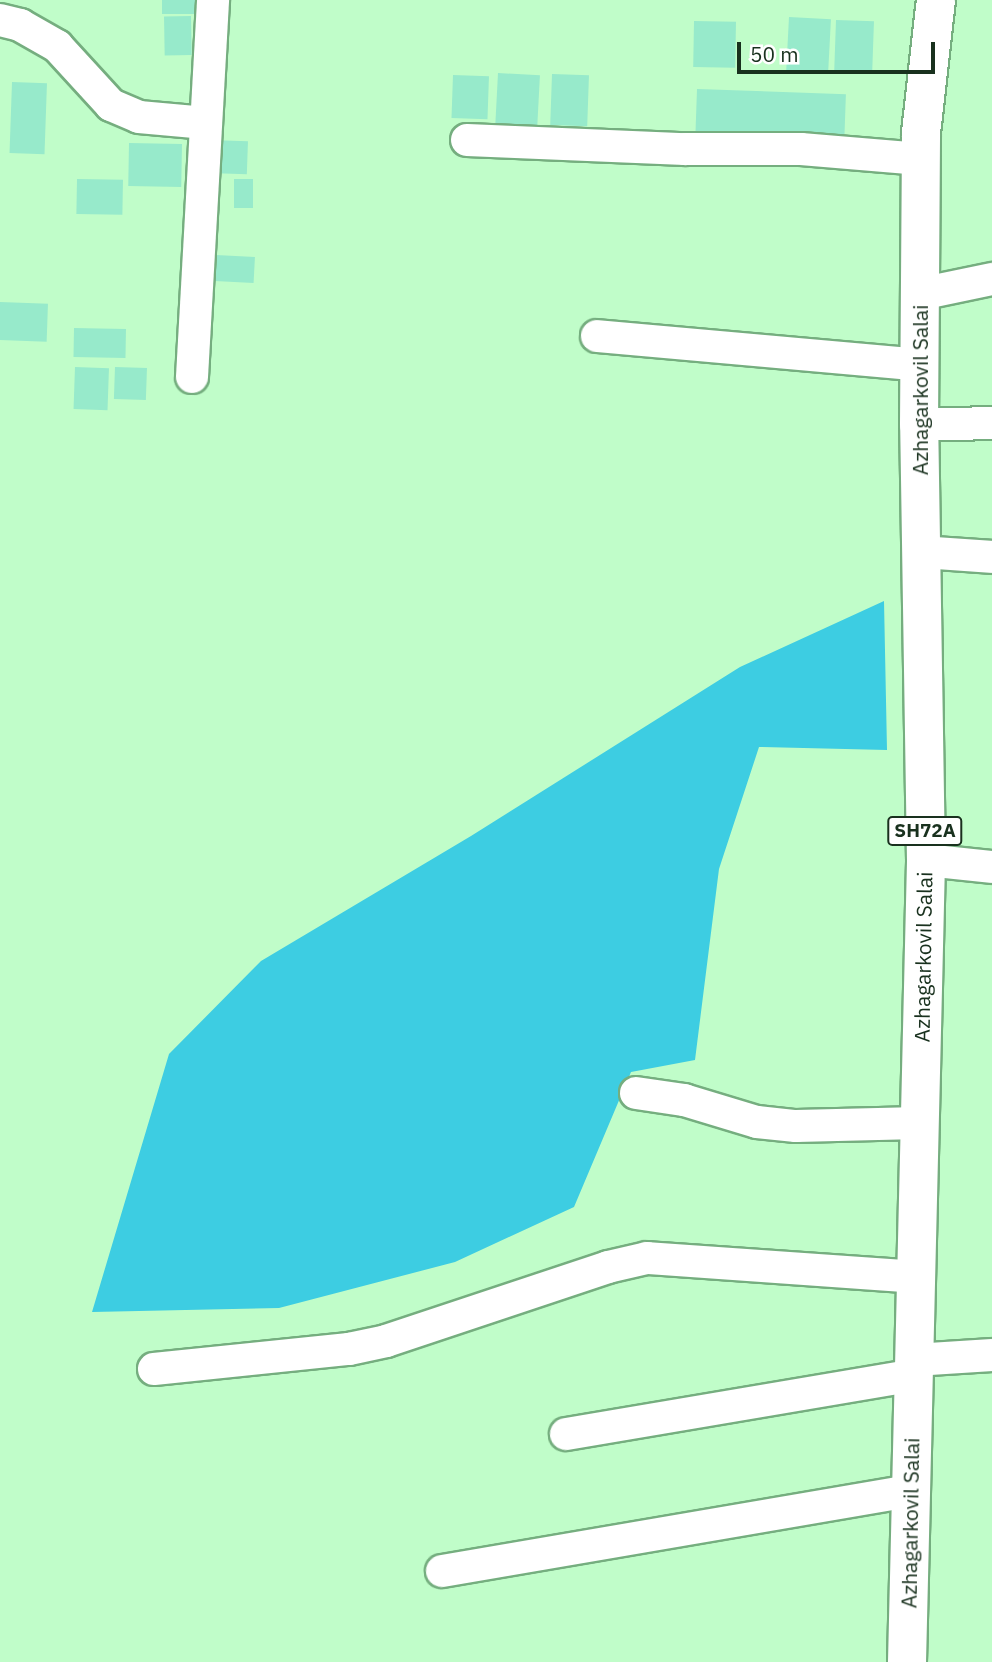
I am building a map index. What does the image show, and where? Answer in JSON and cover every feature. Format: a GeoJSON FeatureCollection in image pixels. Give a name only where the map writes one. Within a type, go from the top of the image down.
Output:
{"type":"FeatureCollection","features":[{"type":"Feature","properties":{"kind":"main road","name":"Azhagarkovil Salai"},"geometry":{"type":"LineString","coordinates":[[907,1662],[926,860],[919,425],[921,159],[936,0]]}},
{"type":"Feature","properties":{"kind":"street"},"geometry":{"type":"LineString","coordinates":[[192,377],[213,0]]}},
{"type":"Feature","properties":{"kind":"street"},"geometry":{"type":"LineString","coordinates":[[0,20],[20,25],[57,46],[111,105],[139,117],[206,123]]}},
{"type":"Feature","properties":{"kind":"street"},"geometry":{"type":"LineString","coordinates":[[467,140],[672,148],[801,149],[921,159]]}},
{"type":"Feature","properties":{"kind":"street"},"geometry":{"type":"LineString","coordinates":[[920,294],[992,279]]}},
{"type":"Feature","properties":{"kind":"street"},"geometry":{"type":"LineString","coordinates":[[597,336],[919,365]]}},
{"type":"Feature","properties":{"kind":"street"},"geometry":{"type":"LineString","coordinates":[[919,425],[992,423]]}},
{"type":"Feature","properties":{"kind":"street"},"geometry":{"type":"LineString","coordinates":[[921,552],[992,556]]}},
{"type":"Feature","properties":{"kind":"street"},"geometry":{"type":"LineString","coordinates":[[926,860],[992,867]]}},
{"type":"Feature","properties":{"kind":"street"},"geometry":{"type":"LineString","coordinates":[[636,1093],[684,1100],[718,1112],[770,1124],[796,1126],[919,1123]]}},
{"type":"Feature","properties":{"kind":"street"},"geometry":{"type":"LineString","coordinates":[[155,1369],[374,1344],[422,1331],[608,1267],[647,1258],[916,1277]]}},
{"type":"Feature","properties":{"kind":"street"},"geometry":{"type":"LineString","coordinates":[[566,1434],[914,1367],[992,1355]]}},
{"type":"Feature","properties":{"kind":"street"},"geometry":{"type":"LineString","coordinates":[[442,1572],[911,1491]]}},
{"type":"Feature","properties":{"kind":"water"},"geometry":{"type":"Polygon","coordinates":[[[884,601],[887,750],[759,747],[719,869],[695,1060],[631,1072],[574,1207],[455,1262],[279,1308],[92,1312],[169,1054],[261,961],[471,836],[740,667],[884,601]]]}},
{"type":"Feature","properties":{"kind":"building"},"geometry":{"type":"Polygon","coordinates":[[[162,0],[195,0],[195,14],[162,14],[162,0]]]}},
{"type":"Feature","properties":{"kind":"building"},"geometry":{"type":"Polygon","coordinates":[[[164,16],[191,16],[192,55],[165,55],[164,16]]]}},
{"type":"Feature","properties":{"kind":"building"},"geometry":{"type":"Polygon","coordinates":[[[789,17],[831,19],[828,73],[786,71],[789,17]]]}},
{"type":"Feature","properties":{"kind":"building"},"geometry":{"type":"Polygon","coordinates":[[[836,20],[874,21],[872,73],[834,72],[836,20]]]}},
{"type":"Feature","properties":{"kind":"building"},"geometry":{"type":"Polygon","coordinates":[[[694,21],[736,22],[735,68],[693,67],[694,21]]]}},
{"type":"Feature","properties":{"kind":"building"},"geometry":{"type":"Polygon","coordinates":[[[498,73],[540,75],[537,129],[495,127],[498,73]]]}},
{"type":"Feature","properties":{"kind":"building"},"geometry":{"type":"Polygon","coordinates":[[[552,74],[589,75],[587,126],[550,125],[552,74]]]}},
{"type":"Feature","properties":{"kind":"building"},"geometry":{"type":"Polygon","coordinates":[[[453,75],[489,76],[487,119],[451,118],[453,75]]]}},
{"type":"Feature","properties":{"kind":"building"},"geometry":{"type":"Polygon","coordinates":[[[12,82],[47,83],[45,154],[10,153],[12,82]]]}},
{"type":"Feature","properties":{"kind":"building"},"geometry":{"type":"Polygon","coordinates":[[[697,89],[846,94],[844,147],[695,142],[697,89]]]}},
{"type":"Feature","properties":{"kind":"building"},"geometry":{"type":"Polygon","coordinates":[[[210,140],[248,141],[247,174],[209,173],[210,140]]]}},
{"type":"Feature","properties":{"kind":"building"},"geometry":{"type":"Polygon","coordinates":[[[129,143],[182,144],[181,187],[128,186],[129,143]]]}},
{"type":"Feature","properties":{"kind":"building"},"geometry":{"type":"Polygon","coordinates":[[[77,179],[123,180],[122,215],[76,214],[77,179]]]}},
{"type":"Feature","properties":{"kind":"building"},"geometry":{"type":"Polygon","coordinates":[[[234,179],[253,179],[253,208],[234,208],[234,179]]]}},
{"type":"Feature","properties":{"kind":"building"},"geometry":{"type":"Polygon","coordinates":[[[216,255],[255,257],[254,283],[215,281],[216,255]]]}},
{"type":"Feature","properties":{"kind":"building"},"geometry":{"type":"Polygon","coordinates":[[[0,302],[48,304],[47,342],[0,340],[0,302]]]}},
{"type":"Feature","properties":{"kind":"building"},"geometry":{"type":"Polygon","coordinates":[[[74,328],[126,329],[125,358],[73,357],[74,328]]]}},
{"type":"Feature","properties":{"kind":"building"},"geometry":{"type":"Polygon","coordinates":[[[75,367],[109,368],[108,410],[74,409],[75,367]]]}},
{"type":"Feature","properties":{"kind":"building"},"geometry":{"type":"Polygon","coordinates":[[[115,367],[147,368],[146,400],[114,399],[115,367]]]}}]}
